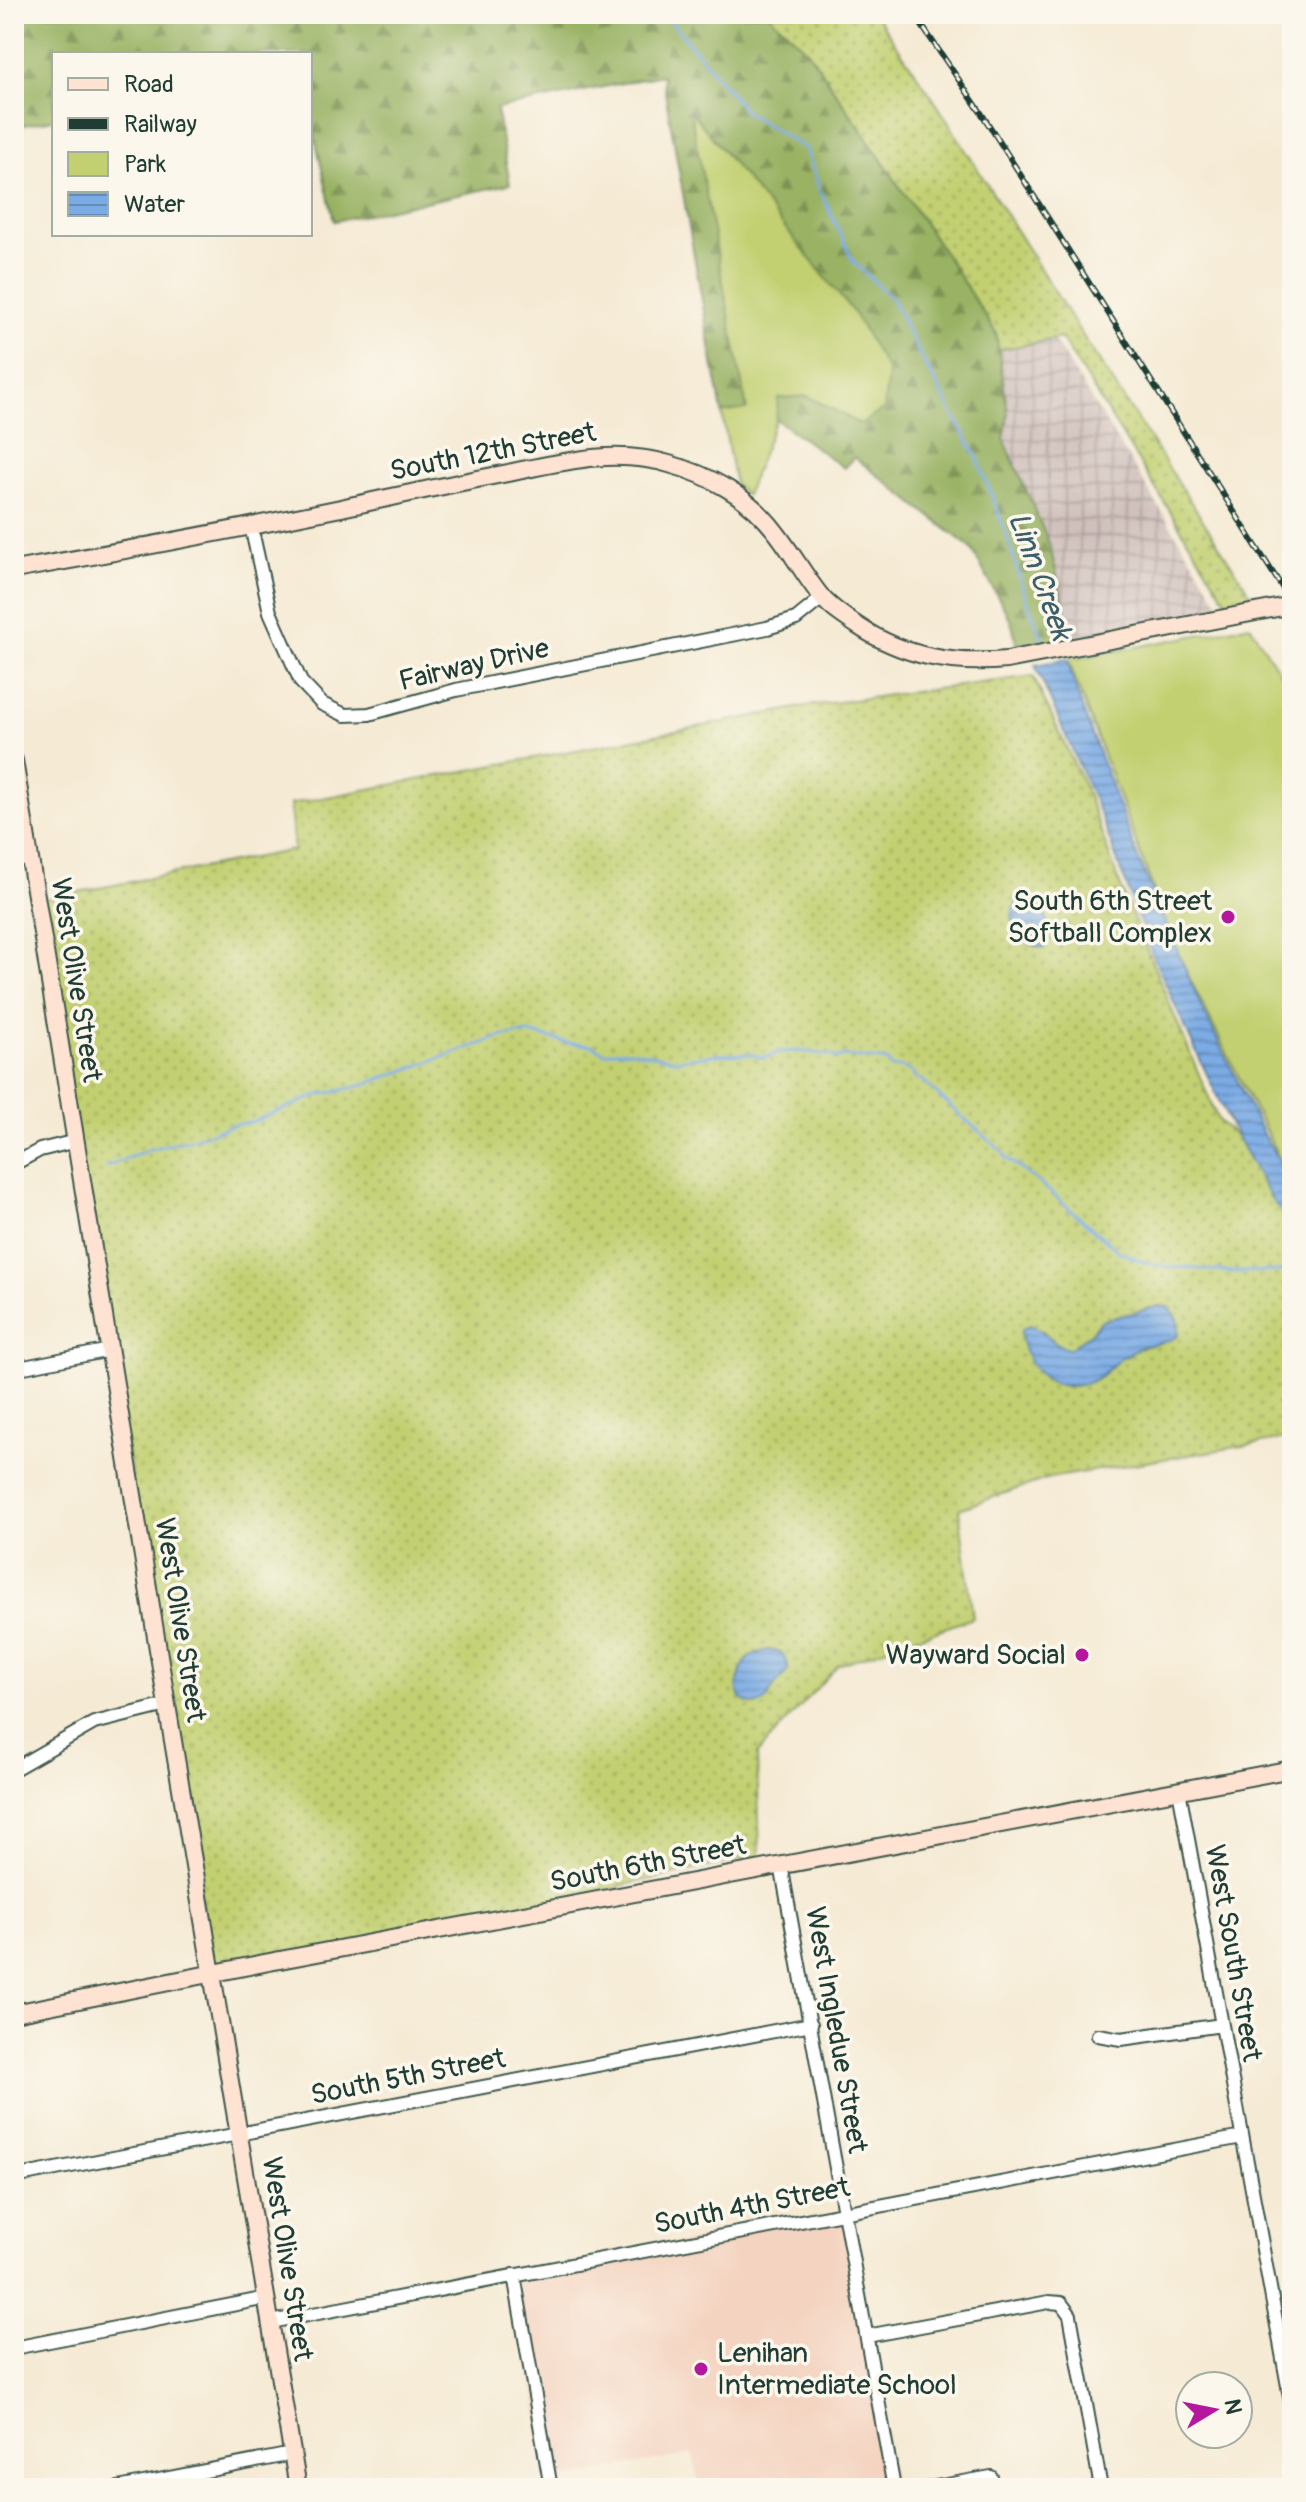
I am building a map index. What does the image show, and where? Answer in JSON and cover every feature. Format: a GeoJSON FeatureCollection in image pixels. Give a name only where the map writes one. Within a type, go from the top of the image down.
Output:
{"type":"FeatureCollection","features":[{"type":"Feature","properties":{"kind":"street","name":"South 12th Street"},"geometry":{"type":"LineString","coordinates":[[14,570],[251,526],[559,463],[630,456],[691,471],[737,494],[774,529],[822,598],[868,633],[907,652],[952,662],[981,663],[1292,605]]}},
{"type":"Feature","properties":{"kind":"street","name":"Fairway Drive"},"geometry":{"type":"LineString","coordinates":[[251,526],[270,612],[301,682],[322,704],[345,715],[369,714],[456,690],[767,628],[796,619],[822,598]]}},
{"type":"Feature","properties":{"kind":"street","name":"West Olive Street"},"geometry":{"type":"LineString","coordinates":[[14,765],[22,859],[76,1141],[298,2488]]}},
{"type":"Feature","properties":{"kind":"street"},"geometry":{"type":"LineString","coordinates":[[14,1164],[40,1150],[76,1141]]}},
{"type":"Feature","properties":{"kind":"street"},"geometry":{"type":"LineString","coordinates":[[14,1369],[110,1350]]}},
{"type":"Feature","properties":{"kind":"street"},"geometry":{"type":"LineString","coordinates":[[14,1769],[101,1720],[167,1705]]}},
{"type":"Feature","properties":{"kind":"street","name":"South 6th Street"},"geometry":{"type":"LineString","coordinates":[[14,2013],[1292,1769]]}},
{"type":"Feature","properties":{"kind":"street","name":"West South Street"},"geometry":{"type":"LineString","coordinates":[[1179,1790],[1292,2408]]}},
{"type":"Feature","properties":{"kind":"street","name":"West Ingledue Street"},"geometry":{"type":"LineString","coordinates":[[781,1865],[894,2488]]}},
{"type":"Feature","properties":{"kind":"street","name":"South 5th Street"},"geometry":{"type":"LineString","coordinates":[[14,2177],[811,2024]]}},
{"type":"Feature","properties":{"kind":"street"},"geometry":{"type":"LineString","coordinates":[[1098,2035],[1121,2039],[1222,2025]]}},
{"type":"Feature","properties":{"kind":"street","name":"South 4th Street"},"geometry":{"type":"LineString","coordinates":[[271,2322],[1242,2137]]}},
{"type":"Feature","properties":{"kind":"street"},"geometry":{"type":"LineString","coordinates":[[514,2275],[551,2488]]}},
{"type":"Feature","properties":{"kind":"street"},"geometry":{"type":"LineString","coordinates":[[14,2348],[267,2298]]}},
{"type":"Feature","properties":{"kind":"street"},"geometry":{"type":"LineString","coordinates":[[867,2336],[1049,2302],[1061,2303],[1070,2315],[1101,2488]]}},
{"type":"Feature","properties":{"kind":"street"},"geometry":{"type":"LineString","coordinates":[[118,2488],[292,2454]]}},
{"type":"Feature","properties":{"kind":"street"},"geometry":{"type":"LineString","coordinates":[[930,2488],[991,2477]]}},
{"type":"Feature","properties":{"kind":"shaded area"},"geometry":{"type":"Polygon","coordinates":[[[1054,340],[1223,609],[1223,615],[1073,641],[1049,543],[1004,439],[1008,414],[998,350],[1054,340]]]}},
{"type":"Feature","properties":{"kind":"shaded area","name":"Lenihan Intermediate School"},"geometry":{"type":"Polygon","coordinates":[[[845,2212],[894,2488],[699,2488],[693,2454],[550,2480],[514,2275],[845,2212]]]}},
{"type":"Feature","properties":{"kind":"green space"},"geometry":{"type":"Polygon","coordinates":[[[14,14],[768,14],[807,50],[996,333],[1008,414],[1004,439],[1049,543],[1073,641],[1019,651],[1011,621],[971,548],[854,457],[844,468],[776,419],[778,398],[808,396],[860,424],[888,372],[853,312],[691,111],[747,410],[722,413],[662,75],[496,109],[510,184],[334,221],[312,134],[312,52],[52,52],[52,119],[14,127],[14,14]]]}},
{"type":"Feature","properties":{"kind":"green space"},"geometry":{"type":"Polygon","coordinates":[[[768,14],[875,14],[933,98],[1073,321],[1258,605],[1232,610],[1061,338],[998,350],[996,333],[807,50],[768,14]]]}},
{"type":"Feature","properties":{"kind":"green space"},"geometry":{"type":"Polygon","coordinates":[[[690,110],[853,312],[888,372],[884,409],[860,424],[808,396],[778,398],[776,419],[746,495],[735,485],[722,413],[747,409],[690,110]]]}},
{"type":"Feature","properties":{"kind":"green space","name":"South 6th Street Softball Complex"},"geometry":{"type":"Polygon","coordinates":[[[1250,625],[1292,692],[1292,1184],[1178,955],[1068,660],[1250,625]]]}},
{"type":"Feature","properties":{"kind":"green space"},"geometry":{"type":"Polygon","coordinates":[[[1033,676],[1085,788],[1123,893],[1218,1120],[1292,1187],[1292,1438],[1049,1478],[959,1509],[973,1618],[838,1665],[757,1754],[760,1856],[213,1973],[37,900],[294,850],[290,804],[808,706],[1033,676]]]}},
{"type":"Feature","properties":{"kind":"water"},"geometry":{"type":"Polygon","coordinates":[[[1067,659],[1138,858],[1201,1006],[1264,1136],[1292,1180],[1292,1226],[1272,1200],[1232,1128],[1183,1023],[1149,946],[1100,814],[1035,665],[1067,659]]]}},
{"type":"Feature","properties":{"kind":"water"},"geometry":{"type":"Polygon","coordinates":[[[1021,899],[1036,902],[1045,914],[1048,937],[1043,948],[1028,942],[1016,929],[1013,914],[1021,899]]]}},
{"type":"Feature","properties":{"kind":"water"},"geometry":{"type":"Polygon","coordinates":[[[1159,1306],[1169,1307],[1174,1314],[1178,1336],[1133,1351],[1087,1383],[1073,1386],[1050,1381],[1032,1365],[1026,1354],[1021,1330],[1030,1325],[1069,1349],[1101,1321],[1159,1306]]]}},
{"type":"Feature","properties":{"kind":"water"},"geometry":{"type":"Polygon","coordinates":[[[769,1650],[781,1652],[788,1664],[787,1672],[767,1699],[759,1704],[750,1704],[739,1695],[741,1671],[751,1656],[769,1650]]]}},
{"type":"Feature","properties":{"kind":"waterway","name":"Linn Creek"},"geometry":{"type":"LineString","coordinates":[[665,14],[747,113],[806,149],[820,190],[853,261],[892,299],[977,457],[1008,539],[1026,599],[1046,647]]}},
{"type":"Feature","properties":{"kind":"waterway"},"geometry":{"type":"LineString","coordinates":[[106,1167],[150,1149],[252,1122],[319,1095],[360,1086],[503,1036],[529,1033],[568,1043],[591,1045],[605,1053],[635,1051],[676,1060],[750,1054],[764,1058],[779,1052],[800,1051],[837,1059],[843,1056],[882,1060],[888,1062],[891,1068],[901,1067],[914,1073],[913,1077],[922,1079],[1006,1158],[1118,1251],[1144,1262],[1174,1268],[1234,1272],[1292,1271]]}},
{"type":"Feature","properties":{"kind":"railway"},"geometry":{"type":"LineString","coordinates":[[914,14],[980,111],[1292,603]]}},
{"type":"Feature","properties":{"kind":"place","name":"South 6th Street Softball Complex"},"geometry":{"type":"Point","coordinates":[1228,917]}},
{"type":"Feature","properties":{"kind":"place","name":"Wayward Social"},"geometry":{"type":"Point","coordinates":[1082,1655]}},
{"type":"Feature","properties":{"kind":"place","name":"Lenihan Intermediate School"},"geometry":{"type":"Point","coordinates":[701,2369]}}]}
